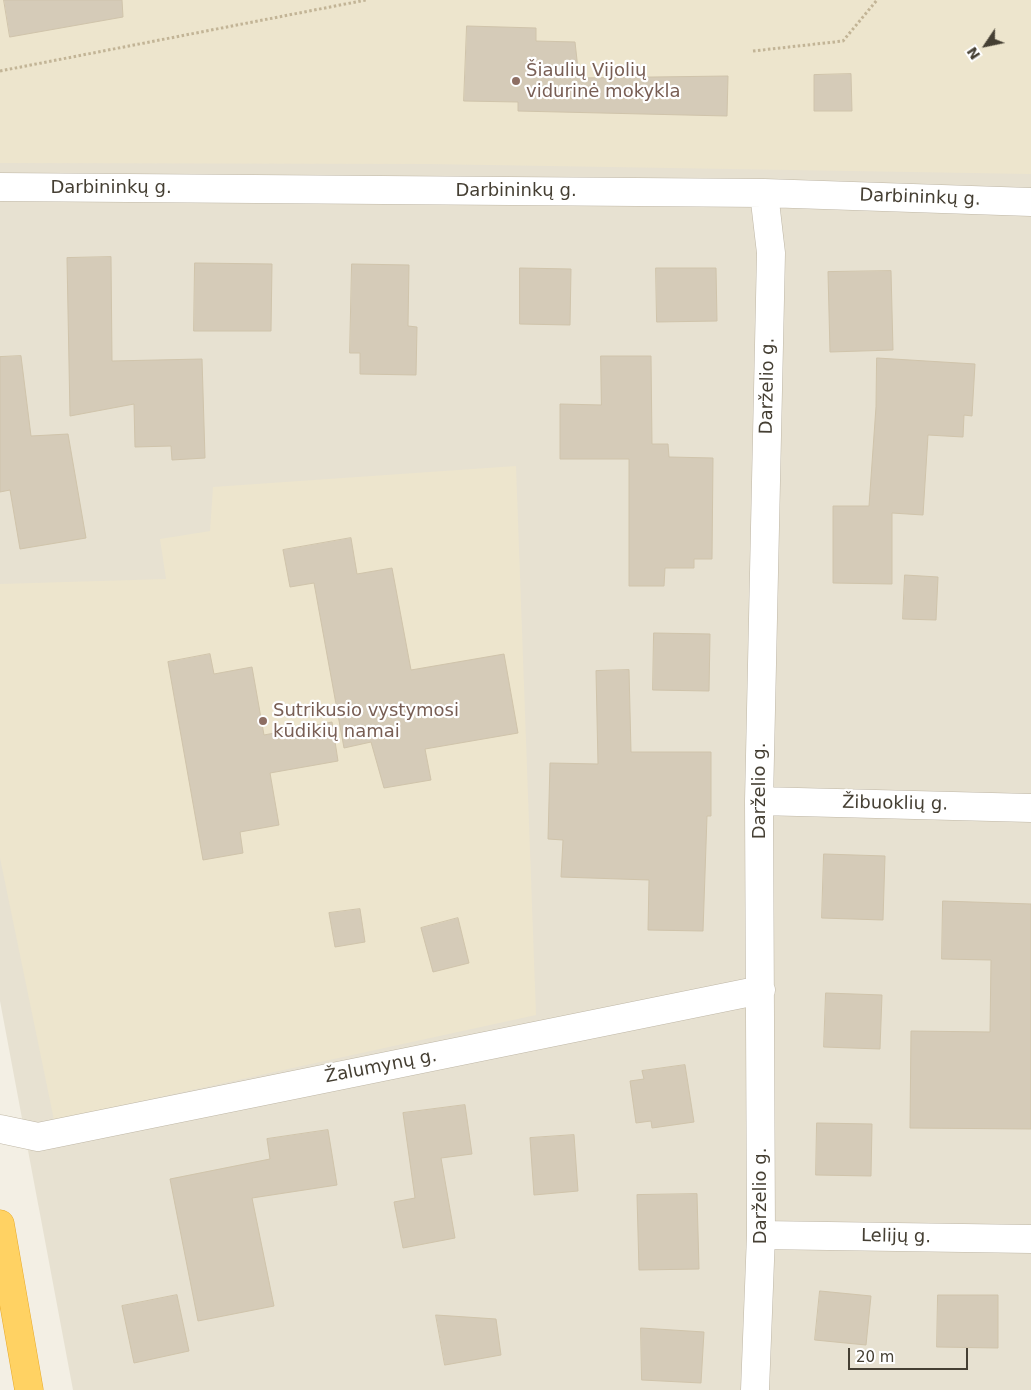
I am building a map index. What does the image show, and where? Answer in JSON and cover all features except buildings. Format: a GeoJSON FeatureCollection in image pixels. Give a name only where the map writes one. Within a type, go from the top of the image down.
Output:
{"type":"FeatureCollection","features":[{"type":"Feature","properties":{"kind":"highway"},"geometry":{"type":"LineString","coordinates":[[0,1224],[29,1390]]}},
{"type":"Feature","properties":{"kind":"street","name":"Darbininkų g."},"geometry":{"type":"LineString","coordinates":[[0,187],[764,193],[1031,202]]}},
{"type":"Feature","properties":{"kind":"street","name":"Darželio g."},"geometry":{"type":"LineString","coordinates":[[755,1390],[761,1235],[759,801],[771,252],[764,193]]}},
{"type":"Feature","properties":{"kind":"street","name":"Žibuoklių g."},"geometry":{"type":"LineString","coordinates":[[759,801],[1031,808]]}},
{"type":"Feature","properties":{"kind":"street","name":"Žalumynų g."},"geometry":{"type":"LineString","coordinates":[[0,1129],[38,1136],[761,990]]}},
{"type":"Feature","properties":{"kind":"street","name":"Lelijų g."},"geometry":{"type":"LineString","coordinates":[[761,1235],[1031,1239]]}},
{"type":"Feature","properties":{"kind":"path"},"geometry":{"type":"LineString","coordinates":[[0,71],[366,0]]}},
{"type":"Feature","properties":{"kind":"path"},"geometry":{"type":"LineString","coordinates":[[753,51],[843,41],[877,0]]}},
{"type":"Feature","properties":{"kind":"shaded area"},"geometry":{"type":"Polygon","coordinates":[[[0,0],[1031,0],[1031,1390],[73,1390],[0,1001],[0,0]]]}},
{"type":"Feature","properties":{"kind":"shaded area","name":"Šiaulių Vijolių vidurinė mokykla"},"geometry":{"type":"Polygon","coordinates":[[[0,0],[1031,0],[1031,174],[428,164],[0,163],[0,0]]]}},
{"type":"Feature","properties":{"kind":"shaded area","name":"Sutrikusio vystymosi kūdikių namai"},"geometry":{"type":"Polygon","coordinates":[[[516,466],[536,1015],[54,1120],[0,858],[0,584],[166,579],[160,539],[210,531],[213,487],[516,466]]]}},
{"type":"Feature","properties":{"kind":"place","name":"Šiaulių Vijolių vidurinė mokykla"},"geometry":{"type":"Point","coordinates":[516,81]}},
{"type":"Feature","properties":{"kind":"place","name":"Sutrikusio vystymosi kūdikių namai"},"geometry":{"type":"Point","coordinates":[263,721]}}]}
